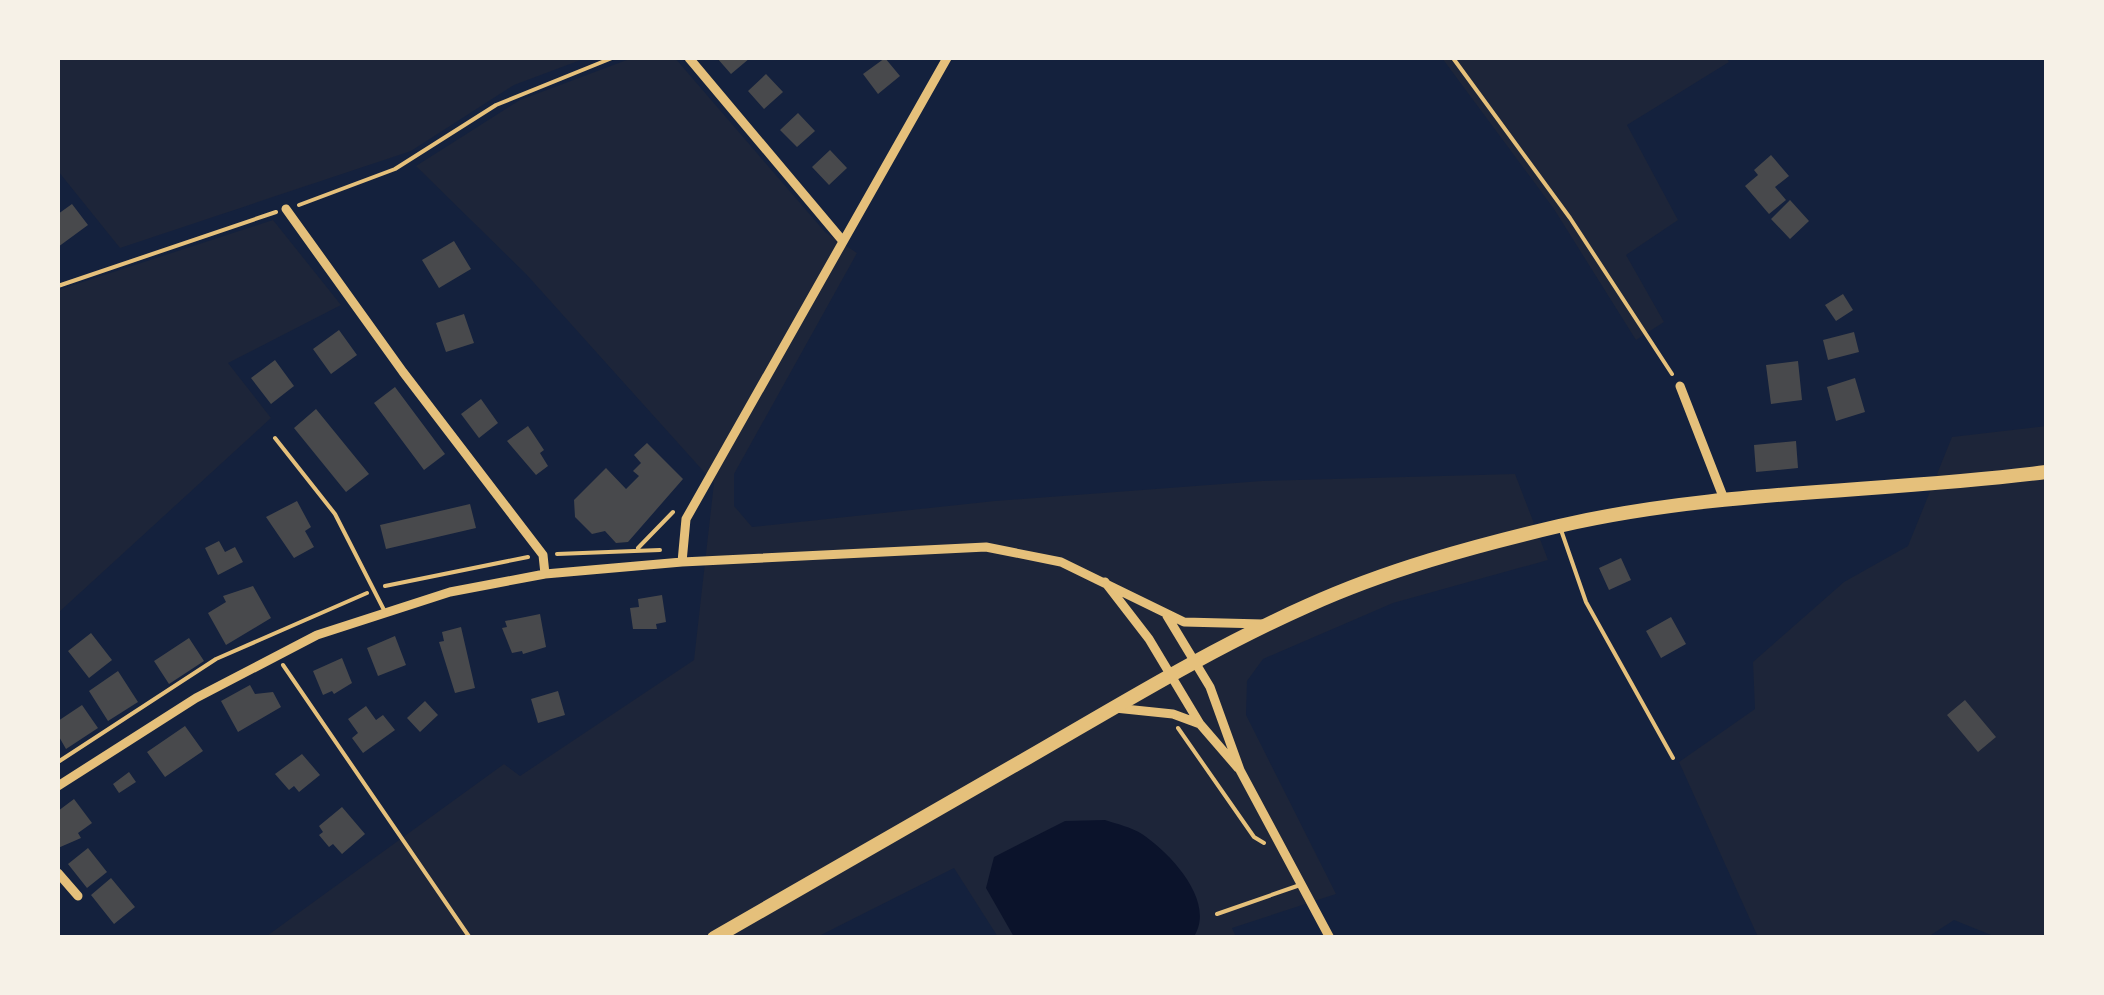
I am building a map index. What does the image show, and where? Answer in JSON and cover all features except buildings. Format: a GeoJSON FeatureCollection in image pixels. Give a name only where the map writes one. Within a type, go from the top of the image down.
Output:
{"type":"FeatureCollection","features":[{"type":"Feature","properties":{"kind":"main road"},"geometry":{"type":"LineString","coordinates":[[714,938],[1172,674],[1267,624],[1350,588],[1560,526],[1724,499],[1974,482],[2046,472]]}},
{"type":"Feature","properties":{"kind":"street"},"geometry":{"type":"LineString","coordinates":[[689,58],[842,240]]}},
{"type":"Feature","properties":{"kind":"street"},"geometry":{"type":"LineString","coordinates":[[682,562],[686,518],[946,58]]}},
{"type":"Feature","properties":{"kind":"street"},"geometry":{"type":"LineString","coordinates":[[286,209],[402,372],[543,555],[546,574]]}},
{"type":"Feature","properties":{"kind":"street"},"geometry":{"type":"LineString","coordinates":[[1680,386],[1724,499]]}},
{"type":"Feature","properties":{"kind":"street"},"geometry":{"type":"LineString","coordinates":[[58,786],[275,654],[384,610],[450,592],[546,574],[682,562],[986,547],[1060,562],[1101,578],[1165,614],[1202,624],[1267,624]]}},
{"type":"Feature","properties":{"kind":"street"},"geometry":{"type":"LineString","coordinates":[[1101,578],[1172,674],[1200,724],[1240,770]]}},
{"type":"Feature","properties":{"kind":"street"},"geometry":{"type":"LineString","coordinates":[[1165,614],[1196,661],[1240,770],[1330,938]]}},
{"type":"Feature","properties":{"kind":"street"},"geometry":{"type":"LineString","coordinates":[[1112,708],[1173,714],[1200,724]]}},
{"type":"Feature","properties":{"kind":"street"},"geometry":{"type":"LineString","coordinates":[[58,873],[78,896]]}},
{"type":"Feature","properties":{"kind":"lane"},"geometry":{"type":"LineString","coordinates":[[275,438],[335,514],[384,610]]}},
{"type":"Feature","properties":{"kind":"lane"},"geometry":{"type":"LineString","coordinates":[[1560,526],[1586,602],[1674,758]]}},
{"type":"Feature","properties":{"kind":"lane"},"geometry":{"type":"LineString","coordinates":[[1217,914],[1300,885]]}},
{"type":"Feature","properties":{"kind":"path"},"geometry":{"type":"LineString","coordinates":[[58,286],[395,169],[496,106],[612,58]]}},
{"type":"Feature","properties":{"kind":"path"},"geometry":{"type":"LineString","coordinates":[[1453,58],[1570,218],[1680,386]]}},
{"type":"Feature","properties":{"kind":"path"},"geometry":{"type":"LineString","coordinates":[[580,552],[638,548]]}},
{"type":"Feature","properties":{"kind":"path"},"geometry":{"type":"LineString","coordinates":[[275,654],[470,938]]}},
{"type":"Feature","properties":{"kind":"path"},"geometry":{"type":"LineString","coordinates":[[1173,714],[1184,741],[1254,837],[1284,855]]}},
{"type":"Feature","properties":{"kind":"shaded area"},"geometry":{"type":"Polygon","coordinates":[[[58,58],[586,58],[514,85],[411,151],[120,248],[58,171],[58,58]]]}},
{"type":"Feature","properties":{"kind":"shaded area"},"geometry":{"type":"Polygon","coordinates":[[[632,58],[675,58],[825,232],[857,253],[734,474],[734,506],[752,527],[995,501],[1262,481],[1515,474],[1548,560],[1393,603],[1263,659],[1247,681],[1246,715],[1336,894],[1232,928],[1236,937],[998,937],[954,868],[817,937],[264,938],[504,764],[520,776],[694,660],[714,483],[526,274],[416,166],[520,100],[632,58]]]}},
{"type":"Feature","properties":{"kind":"shaded area"},"geometry":{"type":"Polygon","coordinates":[[[1442,58],[1726,58],[1729,62],[1627,125],[1678,220],[1626,255],[1664,322],[1636,340],[1554,209],[1442,58]]]}},
{"type":"Feature","properties":{"kind":"shaded area"},"geometry":{"type":"Polygon","coordinates":[[[273,220],[341,305],[228,363],[271,418],[58,613],[58,290],[273,220]]]}},
{"type":"Feature","properties":{"kind":"shaded area"},"geometry":{"type":"Polygon","coordinates":[[[2046,426],[2046,937],[1996,937],[1954,920],[1928,937],[1758,937],[1679,762],[1755,709],[1753,662],[1844,582],[1908,546],[1952,437],[2046,426]]]}},
{"type":"Feature","properties":{"kind":"shaded area"},"geometry":{"type":"Polygon","coordinates":[[[1105,820],[1142,834],[1177,865],[1195,894],[1199,909],[1199,924],[1193,938],[1014,937],[986,888],[994,857],[1065,821],[1105,820]]]}}]}
